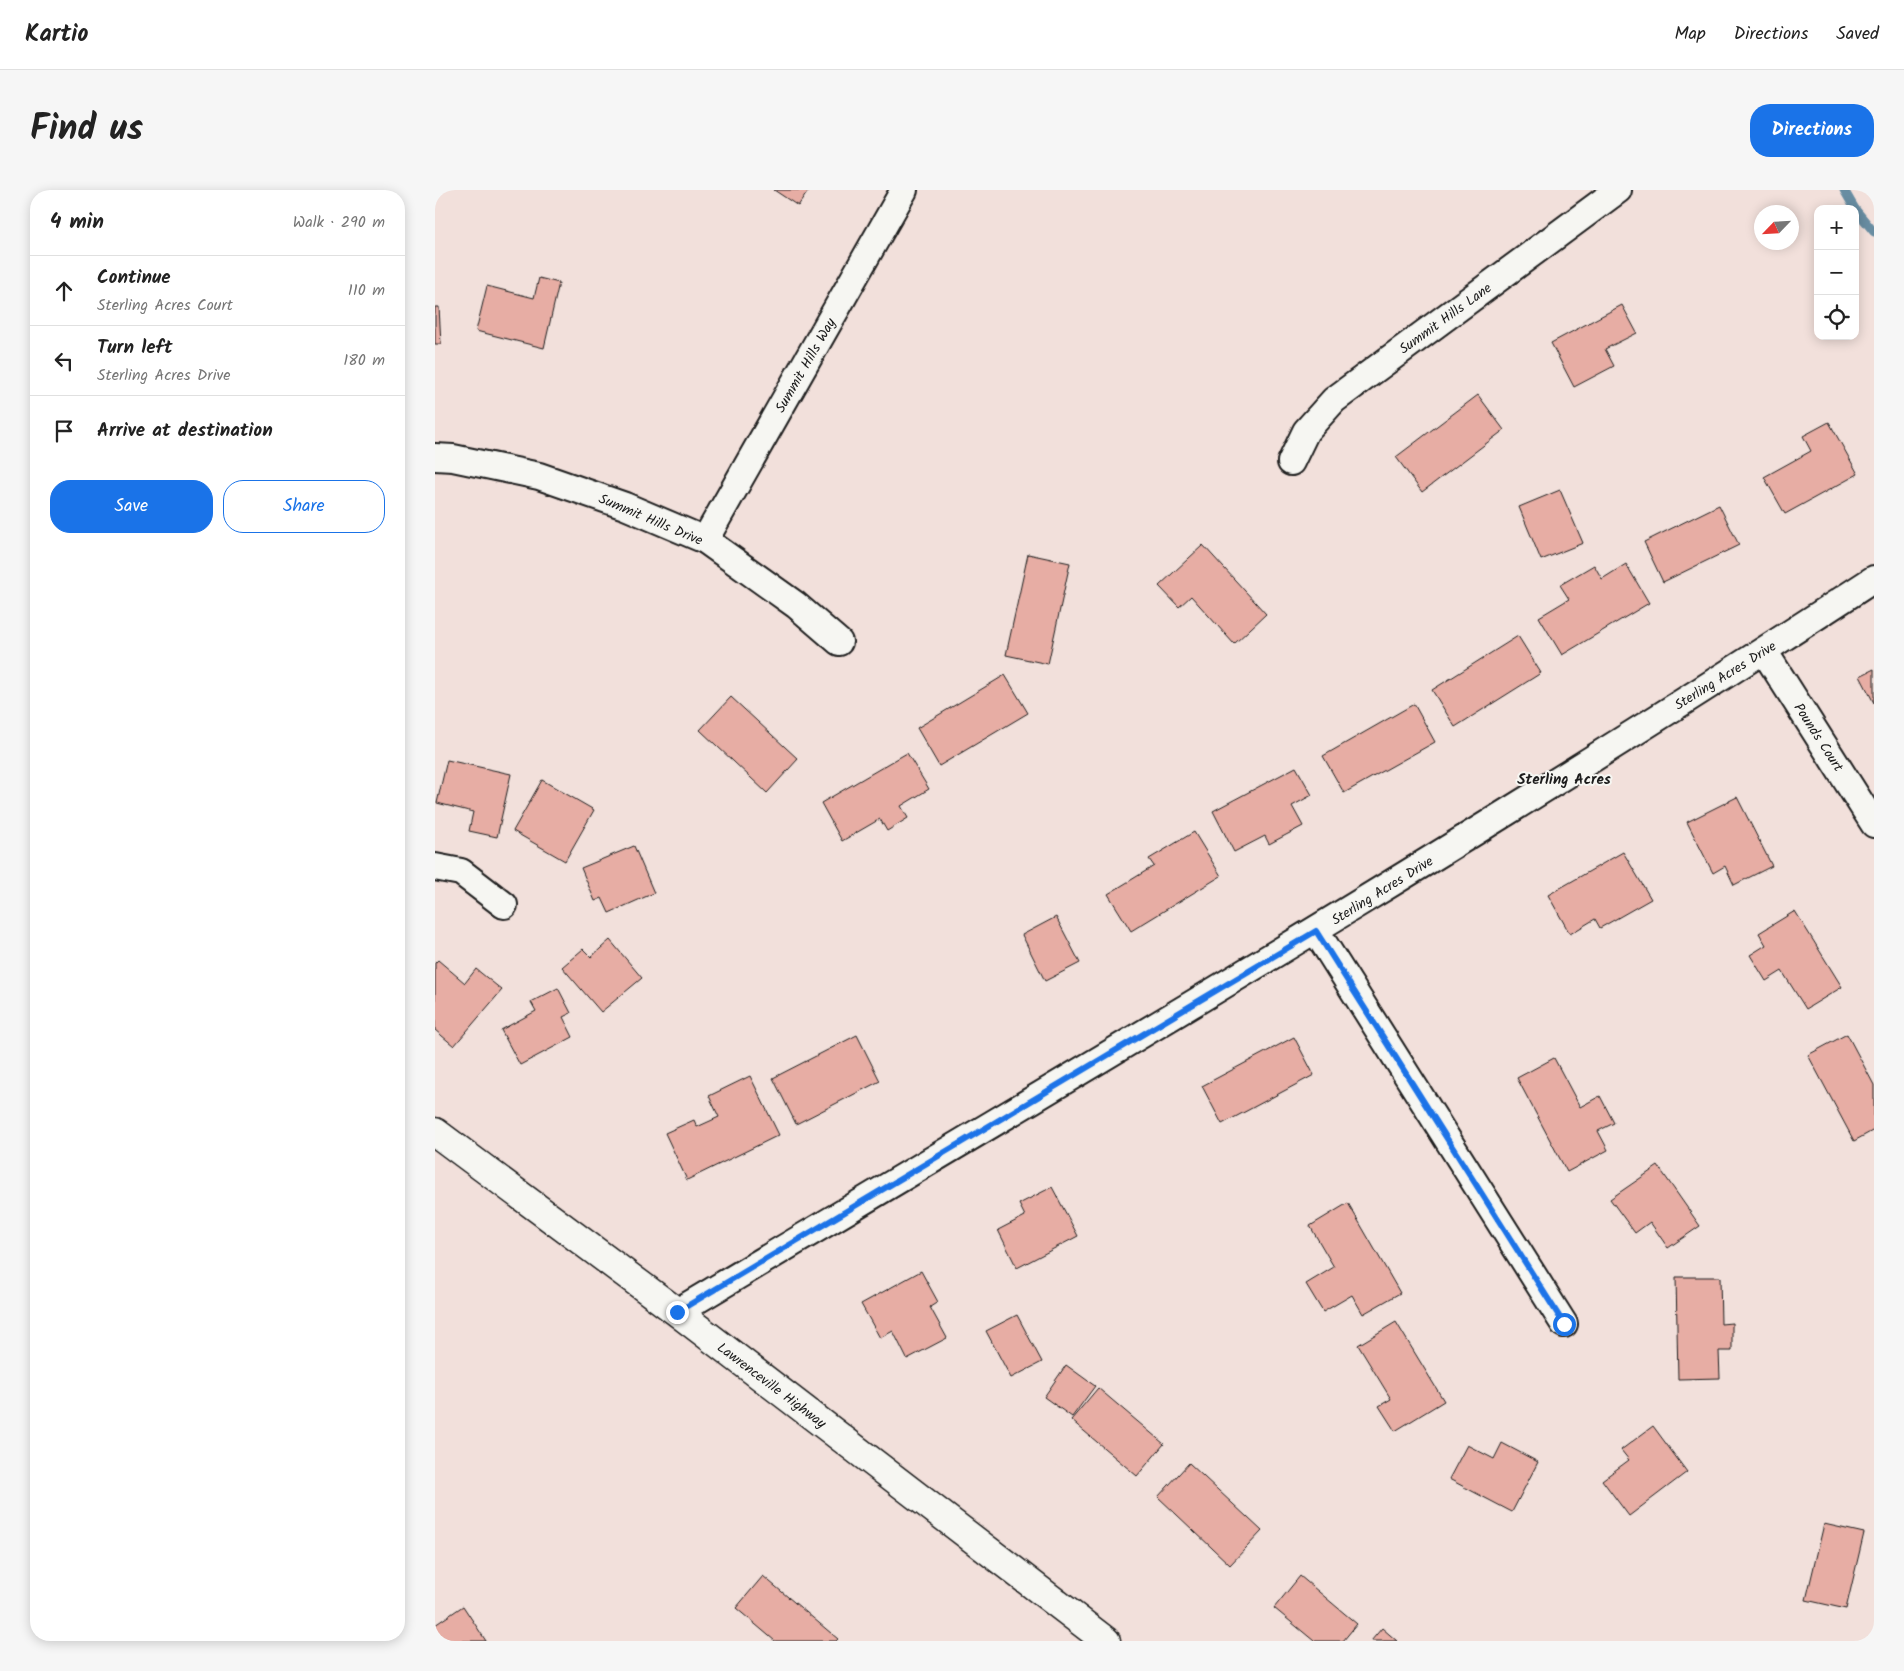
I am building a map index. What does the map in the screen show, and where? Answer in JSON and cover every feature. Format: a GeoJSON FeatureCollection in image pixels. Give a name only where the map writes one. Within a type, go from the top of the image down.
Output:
{"type":"FeatureCollection","features":[{"type":"Feature","properties":{"kind":"main road","name":"Lawrenceville Highway"},"geometry":{"type":"LineString","coordinates":[[435,1132],[677,1312],[1106,1641]]}},
{"type":"Feature","properties":{"kind":"street","name":"Summit Hills Way"},"geometry":{"type":"LineString","coordinates":[[705,540],[904,190]]}},
{"type":"Feature","properties":{"kind":"street","name":"Summit Hills Lane"},"geometry":{"type":"LineString","coordinates":[[1291,462],[1306,431],[1334,400],[1617,190]]}},
{"type":"Feature","properties":{"kind":"street","name":"Summit Hills Drive"},"geometry":{"type":"LineString","coordinates":[[435,457],[453,458],[539,476],[625,506],[705,540],[796,605],[839,642]]}},
{"type":"Feature","properties":{"kind":"street","name":"Sterling Acres Drive"},"geometry":{"type":"LineString","coordinates":[[677,1312],[1316,931],[1764,651],[1874,579]]}},
{"type":"Feature","properties":{"kind":"street","name":"Pounds Court"},"geometry":{"type":"LineString","coordinates":[[1764,651],[1874,824]]}},
{"type":"Feature","properties":{"kind":"street"},"geometry":{"type":"LineString","coordinates":[[435,867],[461,872],[504,905]]}},
{"type":"Feature","properties":{"kind":"street"},"geometry":{"type":"LineString","coordinates":[[1316,931],[1564,1324]]}},
{"type":"Feature","properties":{"kind":"building"},"geometry":{"type":"Polygon","coordinates":[[[774,190],[809,190],[798,206],[774,190]]]}},
{"type":"Feature","properties":{"kind":"building"},"geometry":{"type":"Polygon","coordinates":[[[539,278],[559,283],[544,348],[476,331],[487,286],[534,298],[539,278]]]}},
{"type":"Feature","properties":{"kind":"building"},"geometry":{"type":"Polygon","coordinates":[[[1622,305],[1637,333],[1605,349],[1614,366],[1574,387],[1551,343],[1622,305]]]}},
{"type":"Feature","properties":{"kind":"building"},"geometry":{"type":"Polygon","coordinates":[[[435,307],[439,307],[441,344],[435,344],[435,307]]]}},
{"type":"Feature","properties":{"kind":"building"},"geometry":{"type":"Polygon","coordinates":[[[1478,395],[1504,430],[1422,492],[1396,457],[1478,395]]]}},
{"type":"Feature","properties":{"kind":"building"},"geometry":{"type":"Polygon","coordinates":[[[1829,422],[1858,474],[1785,514],[1764,477],[1811,451],[1803,436],[1829,422]]]}},
{"type":"Feature","properties":{"kind":"building"},"geometry":{"type":"Polygon","coordinates":[[[1560,490],[1583,543],[1541,560],[1519,507],[1560,490]]]}},
{"type":"Feature","properties":{"kind":"building"},"geometry":{"type":"Polygon","coordinates":[[[1719,505],[1739,545],[1663,582],[1644,542],[1719,505]]]}},
{"type":"Feature","properties":{"kind":"building"},"geometry":{"type":"Polygon","coordinates":[[[1203,545],[1266,614],[1234,644],[1191,596],[1179,607],[1159,586],[1203,545]]]}},
{"type":"Feature","properties":{"kind":"building"},"geometry":{"type":"Polygon","coordinates":[[[1028,554],[1070,563],[1048,664],[1006,655],[1028,554]]]}},
{"type":"Feature","properties":{"kind":"building"},"geometry":{"type":"Polygon","coordinates":[[[1626,564],[1649,603],[1562,655],[1539,617],[1569,599],[1560,585],[1594,565],[1602,579],[1626,564]]]}},
{"type":"Feature","properties":{"kind":"building"},"geometry":{"type":"Polygon","coordinates":[[[1518,636],[1541,673],[1455,727],[1432,690],[1518,636]]]}},
{"type":"Feature","properties":{"kind":"building"},"geometry":{"type":"Polygon","coordinates":[[[1874,669],[1874,703],[1860,676],[1874,669]]]}},
{"type":"Feature","properties":{"kind":"building"},"geometry":{"type":"Polygon","coordinates":[[[1005,675],[1028,713],[939,766],[917,728],[1005,675]]]}},
{"type":"Feature","properties":{"kind":"building"},"geometry":{"type":"Polygon","coordinates":[[[731,697],[798,759],[767,793],[700,730],[731,697]]]}},
{"type":"Feature","properties":{"kind":"building"},"geometry":{"type":"Polygon","coordinates":[[[1414,704],[1435,742],[1344,793],[1323,756],[1414,704]]]}},
{"type":"Feature","properties":{"kind":"building"},"geometry":{"type":"Polygon","coordinates":[[[907,753],[929,789],[901,806],[908,818],[887,831],[880,819],[842,841],[821,803],[907,753]]]}},
{"type":"Feature","properties":{"kind":"building"},"geometry":{"type":"Polygon","coordinates":[[[447,760],[511,774],[497,837],[469,831],[473,812],[437,803],[447,760]]]}},
{"type":"Feature","properties":{"kind":"building"},"geometry":{"type":"Polygon","coordinates":[[[1296,767],[1312,795],[1292,806],[1303,826],[1269,844],[1265,836],[1234,852],[1213,811],[1296,767]]]}},
{"type":"Feature","properties":{"kind":"building"},"geometry":{"type":"Polygon","coordinates":[[[542,780],[594,810],[565,861],[513,831],[542,780]]]}},
{"type":"Feature","properties":{"kind":"building"},"geometry":{"type":"Polygon","coordinates":[[[1737,797],[1772,866],[1734,885],[1725,866],[1713,873],[1687,822],[1737,797]]]}},
{"type":"Feature","properties":{"kind":"building"},"geometry":{"type":"Polygon","coordinates":[[[1194,832],[1221,876],[1131,931],[1108,894],[1154,866],[1149,859],[1194,832]]]}},
{"type":"Feature","properties":{"kind":"building"},"geometry":{"type":"Polygon","coordinates":[[[634,846],[654,893],[609,913],[602,898],[595,901],[581,868],[634,846]]]}},
{"type":"Feature","properties":{"kind":"building"},"geometry":{"type":"Polygon","coordinates":[[[1623,852],[1651,899],[1600,928],[1595,919],[1570,934],[1548,895],[1623,852]]]}},
{"type":"Feature","properties":{"kind":"building"},"geometry":{"type":"Polygon","coordinates":[[[1795,911],[1842,987],[1806,1009],[1782,971],[1766,981],[1750,955],[1766,945],[1759,933],[1795,911]]]}},
{"type":"Feature","properties":{"kind":"building"},"geometry":{"type":"Polygon","coordinates":[[[1056,917],[1080,963],[1045,981],[1022,935],[1056,917]]]}},
{"type":"Feature","properties":{"kind":"building"},"geometry":{"type":"Polygon","coordinates":[[[610,940],[642,978],[601,1012],[562,967],[583,949],[591,957],[610,940]]]}},
{"type":"Feature","properties":{"kind":"building"},"geometry":{"type":"Polygon","coordinates":[[[438,960],[465,983],[476,969],[502,990],[454,1046],[435,1030],[435,963],[438,960]]]}},
{"type":"Feature","properties":{"kind":"building"},"geometry":{"type":"Polygon","coordinates":[[[558,988],[571,1013],[563,1017],[573,1037],[520,1065],[501,1030],[536,1011],[531,1002],[558,988]]]}},
{"type":"Feature","properties":{"kind":"building"},"geometry":{"type":"Polygon","coordinates":[[[1847,1034],[1874,1085],[1874,1130],[1854,1141],[1808,1055],[1847,1034]]]}},
{"type":"Feature","properties":{"kind":"building"},"geometry":{"type":"Polygon","coordinates":[[[857,1035],[880,1081],[796,1124],[773,1078],[857,1035]]]}},
{"type":"Feature","properties":{"kind":"building"},"geometry":{"type":"Polygon","coordinates":[[[1294,1037],[1314,1075],[1222,1124],[1202,1086],[1294,1037]]]}},
{"type":"Feature","properties":{"kind":"building"},"geometry":{"type":"Polygon","coordinates":[[[1554,1058],[1580,1107],[1600,1096],[1614,1123],[1598,1131],[1608,1150],[1567,1172],[1517,1078],[1554,1058]]]}},
{"type":"Feature","properties":{"kind":"building"},"geometry":{"type":"Polygon","coordinates":[[[750,1076],[779,1135],[687,1180],[665,1133],[694,1120],[697,1127],[719,1117],[709,1096],[750,1076]]]}},
{"type":"Feature","properties":{"kind":"building"},"geometry":{"type":"Polygon","coordinates":[[[1658,1166],[1700,1226],[1668,1248],[1650,1222],[1635,1233],[1610,1199],[1658,1166]]]}},
{"type":"Feature","properties":{"kind":"building"},"geometry":{"type":"Polygon","coordinates":[[[1052,1187],[1078,1236],[1017,1268],[998,1230],[1025,1216],[1019,1204],[1052,1187]]]}},
{"type":"Feature","properties":{"kind":"building"},"geometry":{"type":"Polygon","coordinates":[[[1348,1203],[1400,1293],[1363,1314],[1352,1295],[1323,1312],[1306,1284],[1334,1267],[1310,1226],[1348,1203]]]}},
{"type":"Feature","properties":{"kind":"building"},"geometry":{"type":"Polygon","coordinates":[[[921,1271],[938,1302],[930,1307],[947,1338],[907,1359],[893,1331],[880,1338],[861,1304],[921,1271]]]}},
{"type":"Feature","properties":{"kind":"building"},"geometry":{"type":"Polygon","coordinates":[[[1676,1277],[1720,1277],[1721,1324],[1732,1323],[1732,1351],[1719,1351],[1720,1378],[1678,1379],[1676,1277]]]}},
{"type":"Feature","properties":{"kind":"building"},"geometry":{"type":"Polygon","coordinates":[[[1017,1315],[1042,1362],[1011,1378],[986,1331],[1017,1315]]]}},
{"type":"Feature","properties":{"kind":"building"},"geometry":{"type":"Polygon","coordinates":[[[1396,1322],[1444,1401],[1395,1431],[1379,1406],[1391,1399],[1358,1345],[1396,1322]]]}},
{"type":"Feature","properties":{"kind":"building"},"geometry":{"type":"Polygon","coordinates":[[[1066,1365],[1095,1386],[1072,1417],[1044,1397],[1066,1365]]]}},
{"type":"Feature","properties":{"kind":"building"},"geometry":{"type":"Polygon","coordinates":[[[1098,1388],[1164,1444],[1137,1476],[1071,1420],[1098,1388]]]}},
{"type":"Feature","properties":{"kind":"building"},"geometry":{"type":"Polygon","coordinates":[[[1653,1426],[1687,1472],[1629,1516],[1602,1480],[1629,1460],[1621,1450],[1653,1426]]]}},
{"type":"Feature","properties":{"kind":"building"},"geometry":{"type":"Polygon","coordinates":[[[1502,1443],[1538,1462],[1512,1512],[1449,1479],[1467,1445],[1494,1459],[1502,1443]]]}},
{"type":"Feature","properties":{"kind":"building"},"geometry":{"type":"Polygon","coordinates":[[[1189,1463],[1262,1531],[1230,1565],[1158,1497],[1189,1463]]]}},
{"type":"Feature","properties":{"kind":"building"},"geometry":{"type":"Polygon","coordinates":[[[1824,1524],[1864,1533],[1846,1609],[1806,1600],[1824,1524]]]}},
{"type":"Feature","properties":{"kind":"building"},"geometry":{"type":"Polygon","coordinates":[[[763,1576],[838,1639],[836,1641],[775,1641],[736,1608],[763,1576]]]}},
{"type":"Feature","properties":{"kind":"building"},"geometry":{"type":"Polygon","coordinates":[[[1300,1576],[1357,1624],[1343,1641],[1314,1641],[1274,1608],[1300,1576]]]}},
{"type":"Feature","properties":{"kind":"building"},"geometry":{"type":"Polygon","coordinates":[[[463,1606],[486,1641],[435,1641],[435,1625],[463,1606]]]}},
{"type":"Feature","properties":{"kind":"building"},"geometry":{"type":"Polygon","coordinates":[[[1382,1628],[1397,1641],[1371,1641],[1382,1628]]]}},
{"type":"Feature","properties":{"kind":"waterway"},"geometry":{"type":"LineString","coordinates":[[1844,190],[1853,205]]}},
{"type":"Feature","properties":{"kind":"waterway"},"geometry":{"type":"LineString","coordinates":[[1859,214],[1874,232]]}},
{"type":"Feature","properties":{"kind":"district","name":"Sterling Acres"},"geometry":{"type":"Point","coordinates":[1564,779]}},
{"type":"Feature","properties":{"kind":"route"},"geometry":{"type":"LineString","coordinates":[[677,1312],[1316,931],[1564,1324]]}}]}
